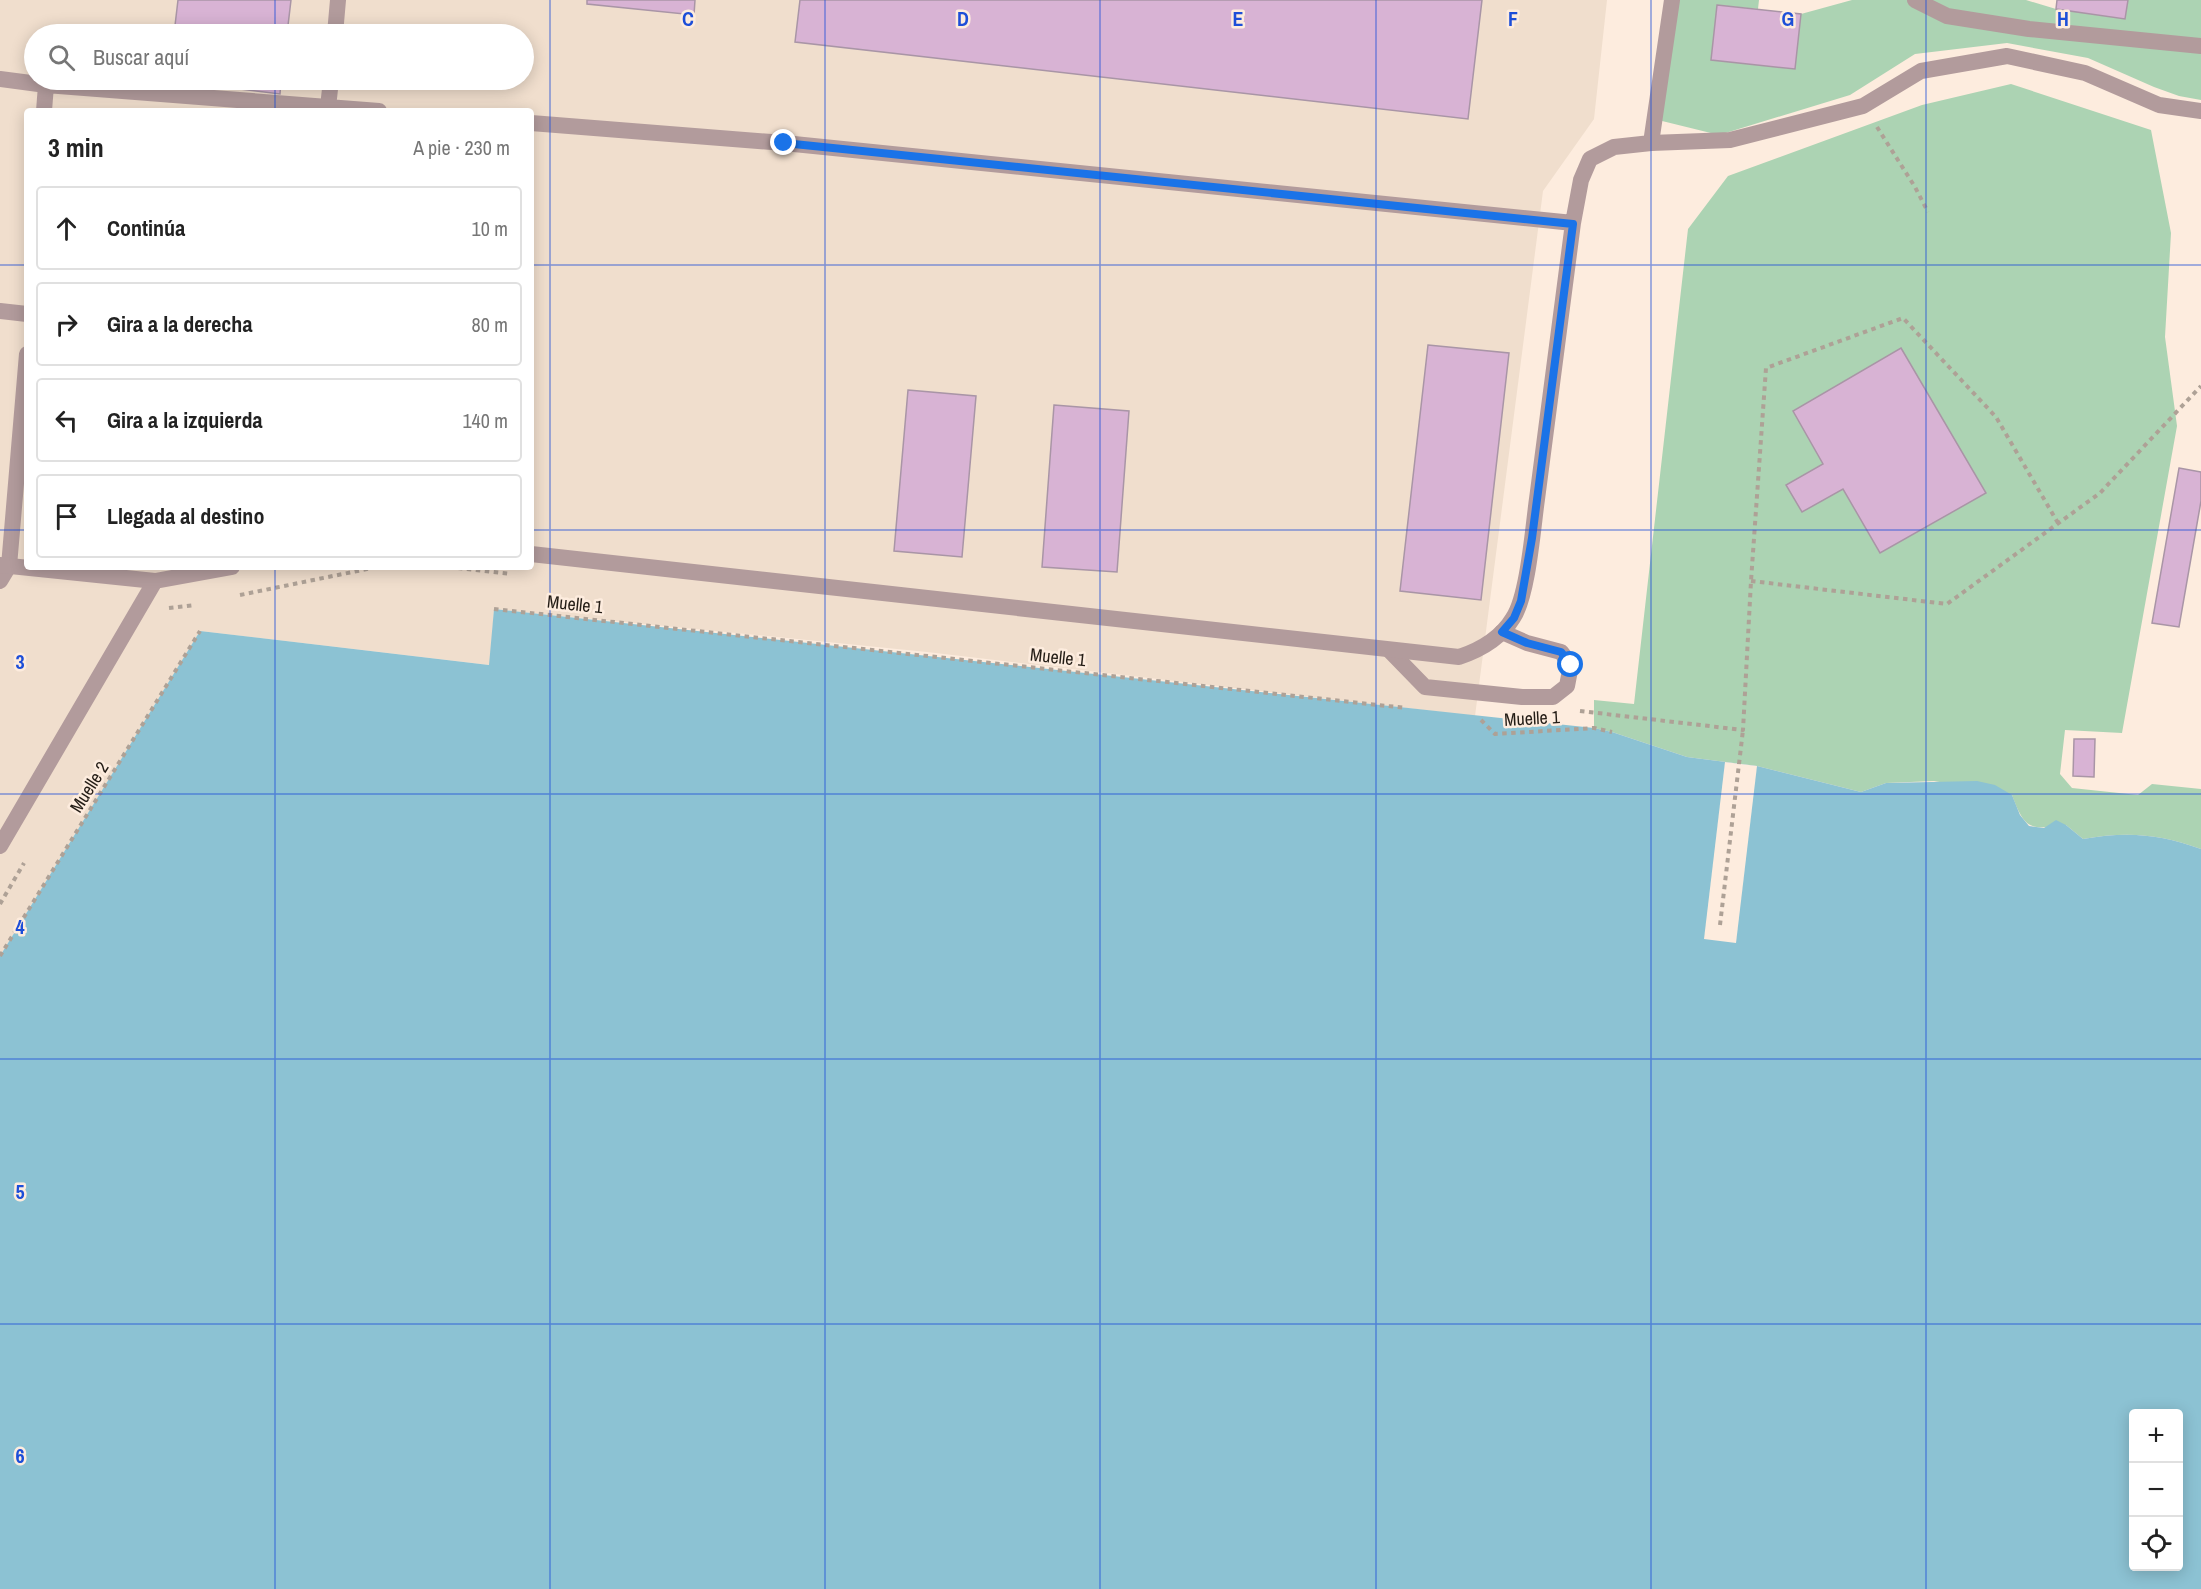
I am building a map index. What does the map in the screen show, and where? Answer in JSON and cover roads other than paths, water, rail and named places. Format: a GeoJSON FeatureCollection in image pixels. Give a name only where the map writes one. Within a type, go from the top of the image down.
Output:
{"type":"FeatureCollection","features":[{"type":"Feature","properties":{"kind":"street"},"geometry":{"type":"LineString","coordinates":[[336,24],[338,0]]}},
{"type":"Feature","properties":{"kind":"street"},"geometry":{"type":"LineString","coordinates":[[1651,143],[1672,0]]}},
{"type":"Feature","properties":{"kind":"street"},"geometry":{"type":"LineString","coordinates":[[1915,0],[1947,16],[2029,29],[2201,46]]}},
{"type":"Feature","properties":{"kind":"street"},"geometry":{"type":"LineString","coordinates":[[534,554],[1459,657],[1489,644],[1514,618],[1521,601],[1532,538],[1573,224],[1581,180],[1590,159],[1614,147],[1730,140],[1863,106],[1921,71],[2007,56],[2085,73],[2159,105],[2201,111]]}},
{"type":"Feature","properties":{"kind":"street"},"geometry":{"type":"LineString","coordinates":[[0,79],[24,82]]}},
{"type":"Feature","properties":{"kind":"street"},"geometry":{"type":"LineString","coordinates":[[44,108],[46,90]]}},
{"type":"Feature","properties":{"kind":"street"},"geometry":{"type":"LineString","coordinates":[[110,90],[341,108]]}},
{"type":"Feature","properties":{"kind":"street"},"geometry":{"type":"LineString","coordinates":[[328,107],[330,90]]}},
{"type":"Feature","properties":{"kind":"street"},"geometry":{"type":"LineString","coordinates":[[534,123],[784,143],[1573,224]]}},
{"type":"Feature","properties":{"kind":"street"},"geometry":{"type":"LineString","coordinates":[[0,311],[24,314]]}},
{"type":"Feature","properties":{"kind":"street"},"geometry":{"type":"LineString","coordinates":[[0,581],[4,566],[24,382]]}},
{"type":"Feature","properties":{"kind":"street"},"geometry":{"type":"LineString","coordinates":[[4,566],[24,568]]}},
{"type":"Feature","properties":{"kind":"street"},"geometry":{"type":"LineString","coordinates":[[44,570],[155,581],[215,570]]}},
{"type":"Feature","properties":{"kind":"street"},"geometry":{"type":"LineString","coordinates":[[0,846],[155,581]]}},
{"type":"Feature","properties":{"kind":"street"},"geometry":{"type":"LineString","coordinates":[[1389,650],[1425,687],[1522,697],[1553,697],[1567,686],[1571,665],[1561,652],[1527,643],[1502,632]]}},
{"type":"Feature","properties":{"kind":"water"},"geometry":{"type":"Polygon","coordinates":[[[494,609],[1594,728],[1687,757],[1757,766],[1861,792],[1886,783],[1977,781],[1995,785],[2012,795],[2020,815],[2029,826],[2044,828],[2056,820],[2083,839],[2114,835],[2143,835],[2201,849],[2201,1589],[0,1589],[0,956],[200,631],[489,665],[494,609]]]}}]}
